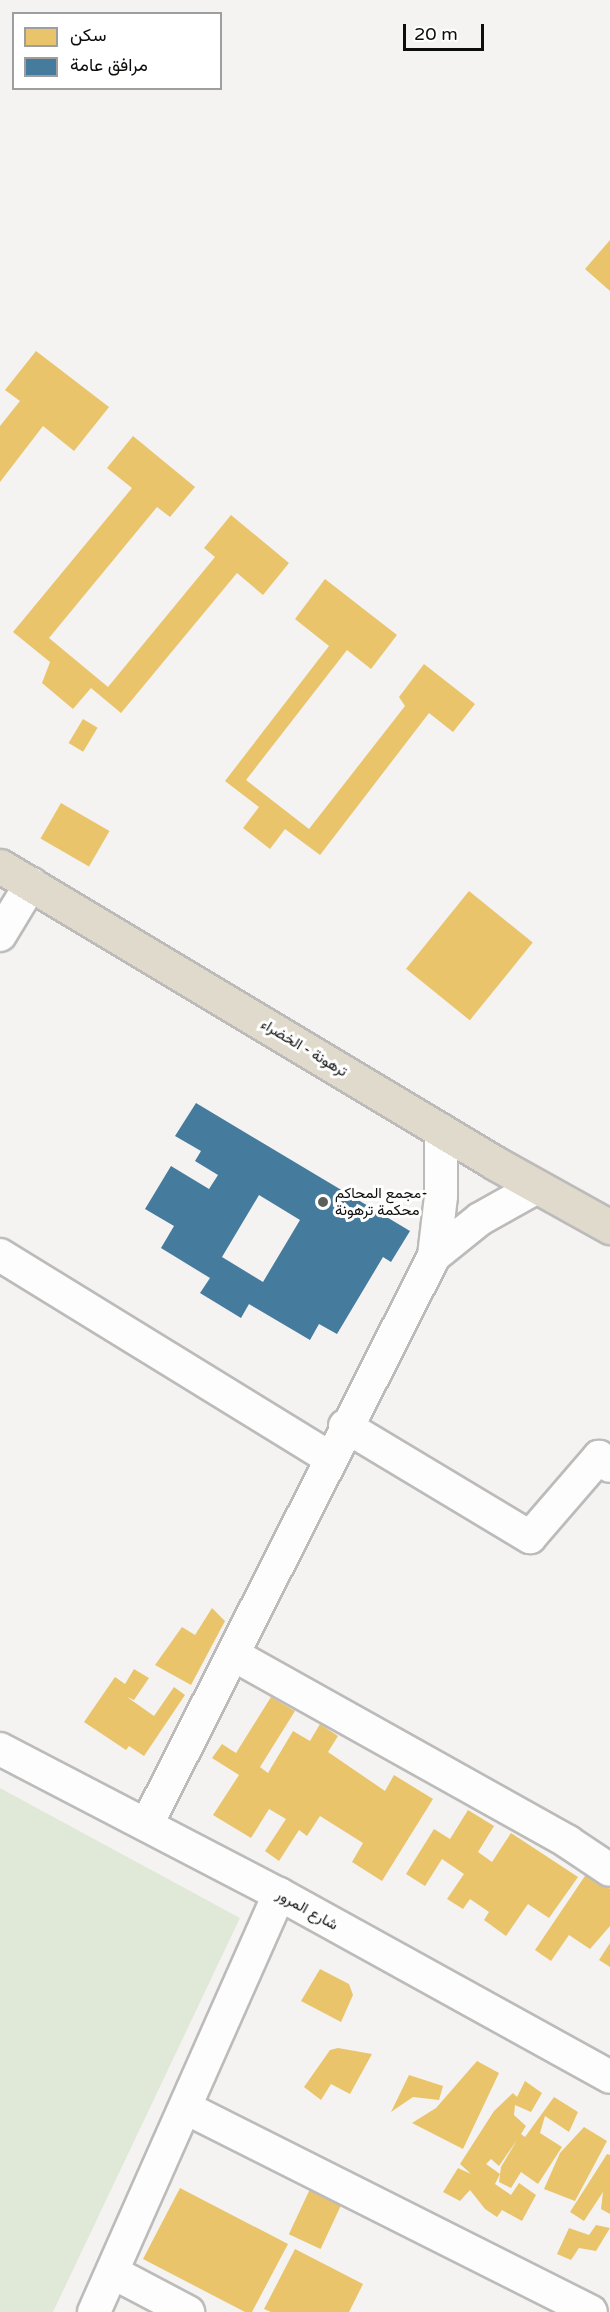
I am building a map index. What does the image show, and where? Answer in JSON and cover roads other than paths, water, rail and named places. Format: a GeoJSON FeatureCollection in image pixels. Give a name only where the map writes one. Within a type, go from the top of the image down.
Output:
{"type":"FeatureCollection","features":[{"type":"Feature","properties":{"kind":"highway","name":"ترهونة - الخضراء"},"geometry":{"type":"LineString","coordinates":[[0,866],[441,1130],[610,1227]]}},
{"type":"Feature","properties":{"kind":"street"},"geometry":{"type":"LineString","coordinates":[[0,934],[32,884]]}},
{"type":"Feature","properties":{"kind":"street"},"geometry":{"type":"LineString","coordinates":[[147,1824],[234,1655],[345,1426],[434,1256],[441,1196],[441,1130]]}},
{"type":"Feature","properties":{"kind":"street"},"geometry":{"type":"LineString","coordinates":[[434,1256],[480,1219],[537,1186]]}},
{"type":"Feature","properties":{"kind":"street"},"geometry":{"type":"LineString","coordinates":[[0,1255],[330,1458]]}},
{"type":"Feature","properties":{"kind":"street"},"geometry":{"type":"LineString","coordinates":[[345,1426],[531,1537],[599,1457],[610,1466]]}},
{"type":"Feature","properties":{"kind":"street"},"geometry":{"type":"LineString","coordinates":[[234,1655],[568,1842],[610,1870]]}},
{"type":"Feature","properties":{"kind":"street","name":"شارع المرور"},"geometry":{"type":"LineString","coordinates":[[0,1749],[279,1894],[610,2077]]}},
{"type":"Feature","properties":{"kind":"street"},"geometry":{"type":"LineString","coordinates":[[94,2312],[114,2272],[279,1894]]}},
{"type":"Feature","properties":{"kind":"street"},"geometry":{"type":"LineString","coordinates":[[186,2108],[591,2312]]}},
{"type":"Feature","properties":{"kind":"street"},"geometry":{"type":"LineString","coordinates":[[114,2272],[188,2312]]}},
{"type":"Feature","properties":{"kind":"place","name":"مجمع المحاكم- محكمة ترهونة"},"geometry":{"type":"Point","coordinates":[323,1202]}}]}
